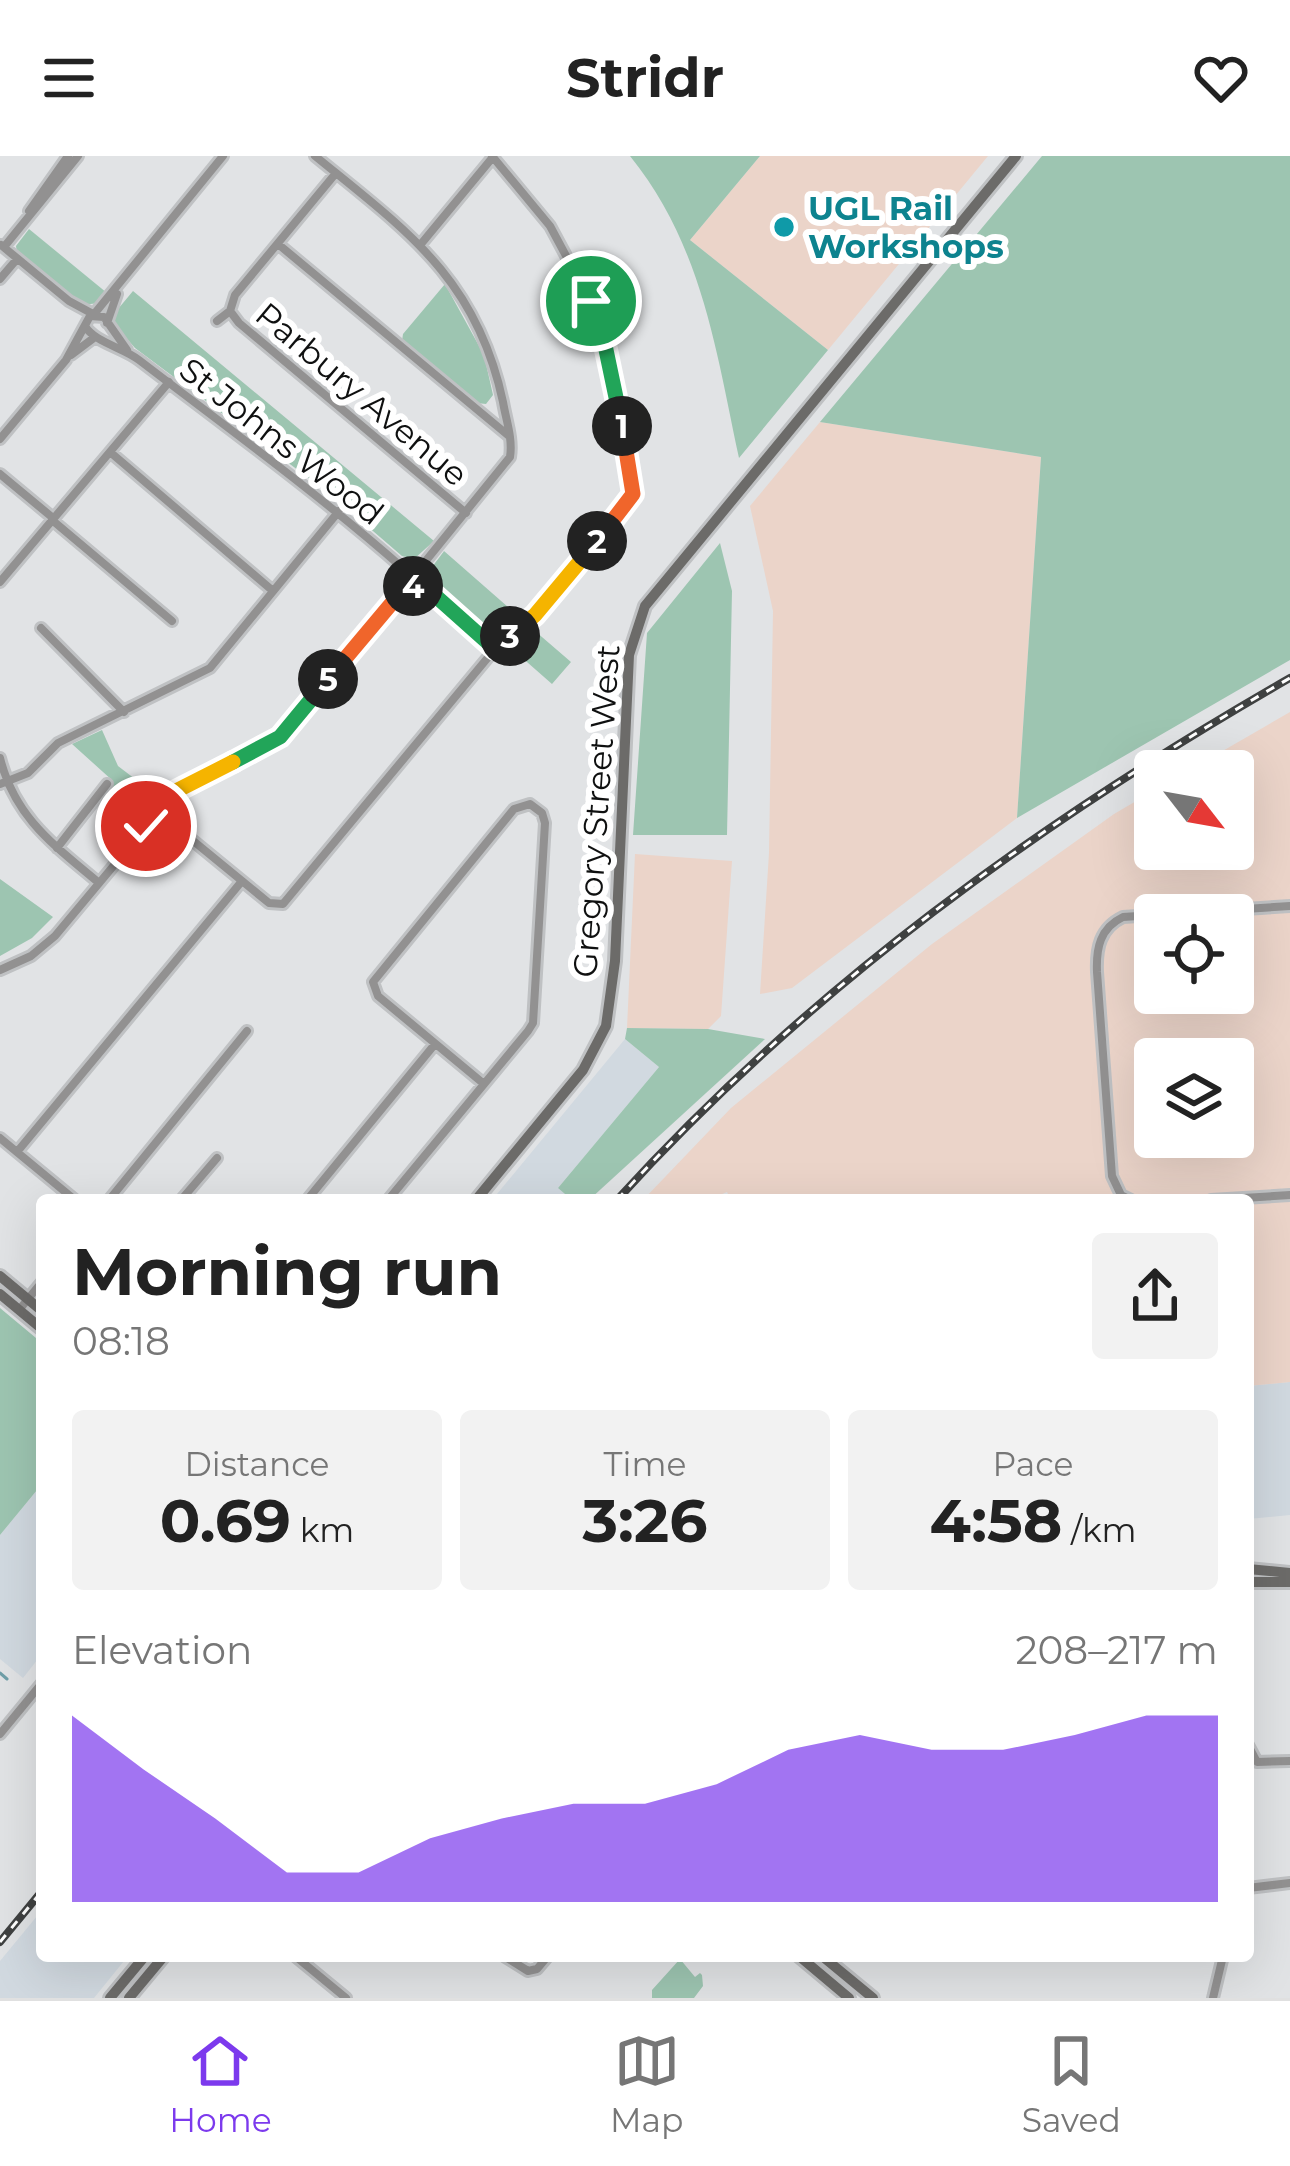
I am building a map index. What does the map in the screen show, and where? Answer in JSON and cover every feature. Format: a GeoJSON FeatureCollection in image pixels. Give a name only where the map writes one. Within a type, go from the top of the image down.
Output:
{"type":"FeatureCollection","features":[{"type":"Feature","properties":{"kind":"main road","name":"Gregory Street West"},"geometry":{"type":"LineString","coordinates":[[481,1194],[583,1070],[606,1026],[615,961],[629,655],[640,615],[659,585],[1016,156]]}},
{"type":"Feature","properties":{"kind":"main road"},"geometry":{"type":"LineString","coordinates":[[0,1276],[36,1306]]}},
{"type":"Feature","properties":{"kind":"main road"},"geometry":{"type":"LineString","coordinates":[[0,1294],[36,1324]]}},
{"type":"Feature","properties":{"kind":"main road"},"geometry":{"type":"LineString","coordinates":[[1254,1570],[1290,1573]]}},
{"type":"Feature","properties":{"kind":"main road"},"geometry":{"type":"LineString","coordinates":[[1254,1582],[1290,1582]]}},
{"type":"Feature","properties":{"kind":"main road"},"geometry":{"type":"LineString","coordinates":[[110,1998],[140,1962]]}},
{"type":"Feature","properties":{"kind":"main road"},"geometry":{"type":"LineString","coordinates":[[129,1998],[159,1962]]}},
{"type":"Feature","properties":{"kind":"main road"},"geometry":{"type":"LineString","coordinates":[[820,1962],[850,1998]]}},
{"type":"Feature","properties":{"kind":"main road"},"geometry":{"type":"LineString","coordinates":[[821,1962],[873,1998]]}},
{"type":"Feature","properties":{"kind":"street"},"geometry":{"type":"LineString","coordinates":[[23,223],[68,156]]}},
{"type":"Feature","properties":{"kind":"street"},"geometry":{"type":"LineString","coordinates":[[78,156],[2,246],[69,302],[102,315],[107,324]]}},
{"type":"Feature","properties":{"kind":"street"},"geometry":{"type":"LineString","coordinates":[[0,440],[66,360],[94,314],[223,156]]}},
{"type":"Feature","properties":{"kind":"street"},"geometry":{"type":"LineString","coordinates":[[315,156],[421,244],[466,305],[490,352],[501,393],[510,458],[420,568]]}},
{"type":"Feature","properties":{"kind":"street"},"geometry":{"type":"LineString","coordinates":[[158,812],[270,904],[279,906],[495,649],[535,615],[628,503],[634,486],[595,308],[547,220],[493,156],[421,244]]}},
{"type":"Feature","properties":{"kind":"street"},"geometry":{"type":"LineString","coordinates":[[217,321],[336,173]]}},
{"type":"Feature","properties":{"kind":"street"},"geometry":{"type":"LineString","coordinates":[[278,244],[510,437]]}},
{"type":"Feature","properties":{"kind":"street"},"geometry":{"type":"LineString","coordinates":[[0,279],[17,259]]}},
{"type":"Feature","properties":{"kind":"street"},"geometry":{"type":"LineString","coordinates":[[66,360],[105,332],[119,287]]}},
{"type":"Feature","properties":{"kind":"street"},"geometry":{"type":"LineString","coordinates":[[69,302],[95,337]]}},
{"type":"Feature","properties":{"kind":"street","name":"Parbury Avenue"},"geometry":{"type":"LineString","coordinates":[[230,310],[238,323],[466,513]]}},
{"type":"Feature","properties":{"kind":"street","name":"St Johns Wood"},"geometry":{"type":"LineString","coordinates":[[107,324],[128,351]]}},
{"type":"Feature","properties":{"kind":"street","name":"St Johns Wood"},"geometry":{"type":"LineString","coordinates":[[95,337],[128,351],[339,511],[405,570]]}},
{"type":"Feature","properties":{"kind":"street"},"geometry":{"type":"LineString","coordinates":[[0,582],[169,382]]}},
{"type":"Feature","properties":{"kind":"street"},"geometry":{"type":"LineString","coordinates":[[474,406],[488,407],[501,393]]}},
{"type":"Feature","properties":{"kind":"street"},"geometry":{"type":"LineString","coordinates":[[110,452],[273,591]]}},
{"type":"Feature","properties":{"kind":"street"},"geometry":{"type":"LineString","coordinates":[[0,474],[172,622]]}},
{"type":"Feature","properties":{"kind":"street"},"geometry":{"type":"LineString","coordinates":[[3,783],[28,773],[58,742],[210,668],[339,511]]}},
{"type":"Feature","properties":{"kind":"street"},"geometry":{"type":"LineString","coordinates":[[407,585],[405,570],[414,566],[424,574],[421,583]]}},
{"type":"Feature","properties":{"kind":"street"},"geometry":{"type":"LineString","coordinates":[[0,970],[44,946],[180,788],[280,737],[407,585],[421,583],[495,649]]}},
{"type":"Feature","properties":{"kind":"street"},"geometry":{"type":"LineString","coordinates":[[41,628],[124,712]]}},
{"type":"Feature","properties":{"kind":"street"},"geometry":{"type":"LineString","coordinates":[[0,758],[3,783],[19,807],[99,883]]}},
{"type":"Feature","properties":{"kind":"street"},"geometry":{"type":"LineString","coordinates":[[57,848],[107,784]]}},
{"type":"Feature","properties":{"kind":"street"},"geometry":{"type":"LineString","coordinates":[[393,1194],[531,1028],[535,1017],[544,820],[533,805],[514,809],[374,978],[377,995],[484,1084]]}},
{"type":"Feature","properties":{"kind":"street"},"geometry":{"type":"LineString","coordinates":[[17,1152],[242,881]]}},
{"type":"Feature","properties":{"kind":"street"},"geometry":{"type":"LineString","coordinates":[[1121,1194],[1112,1176],[1097,972],[1096,954],[1103,934],[1123,917],[1290,906]]}},
{"type":"Feature","properties":{"kind":"street"},"geometry":{"type":"LineString","coordinates":[[115,1194],[248,1031]]}},
{"type":"Feature","properties":{"kind":"street"},"geometry":{"type":"LineString","coordinates":[[311,1194],[435,1044]]}},
{"type":"Feature","properties":{"kind":"street"},"geometry":{"type":"LineString","coordinates":[[0,1138],[68,1194]]}},
{"type":"Feature","properties":{"kind":"street"},"geometry":{"type":"LineString","coordinates":[[187,1194],[217,1158]]}},
{"type":"Feature","properties":{"kind":"street"},"geometry":{"type":"LineString","coordinates":[[1254,1197],[1290,1195]]}},
{"type":"Feature","properties":{"kind":"street"},"geometry":{"type":"LineString","coordinates":[[19,1310],[36,1289]]}},
{"type":"Feature","properties":{"kind":"street"},"geometry":{"type":"LineString","coordinates":[[0,1734],[36,1690]]}},
{"type":"Feature","properties":{"kind":"street"},"geometry":{"type":"LineString","coordinates":[[1254,1756],[1257,1762],[1290,1761]]}},
{"type":"Feature","properties":{"kind":"street"},"geometry":{"type":"LineString","coordinates":[[1254,1887],[1290,1882]]}},
{"type":"Feature","properties":{"kind":"street"},"geometry":{"type":"LineString","coordinates":[[302,1962],[346,1998]]}},
{"type":"Feature","properties":{"kind":"street"},"geometry":{"type":"LineString","coordinates":[[513,1962],[526,1971],[543,1962]]}},
{"type":"Feature","properties":{"kind":"street"},"geometry":{"type":"LineString","coordinates":[[1214,1998],[1222,1962]]}},
{"type":"Feature","properties":{"kind":"shaded area"},"geometry":{"type":"Polygon","coordinates":[[[760,156],[988,156],[828,350],[690,240],[760,156]]]}},
{"type":"Feature","properties":{"kind":"shaded area"},"geometry":{"type":"Polygon","coordinates":[[[820,422],[1041,457],[1017,818],[792,988],[760,994],[769,853],[773,611],[750,506],[820,422]]]}},
{"type":"Feature","properties":{"kind":"shaded area"},"geometry":{"type":"Polygon","coordinates":[[[1290,712],[1290,1382],[1254,1385],[1254,1194],[649,1194],[731,1108],[932,944],[1134,802],[1134,870],[1254,870],[1254,750],[1224,750],[1290,712]]]}},
{"type":"Feature","properties":{"kind":"shaded area"},"geometry":{"type":"Polygon","coordinates":[[[635,854],[732,861],[721,1016],[708,1029],[627,1028],[635,854]]]}},
{"type":"Feature","properties":{"kind":"shaded area"},"geometry":{"type":"Polygon","coordinates":[[[625,1039],[659,1067],[558,1188],[565,1194],[497,1194],[625,1039]]]}},
{"type":"Feature","properties":{"kind":"shaded area"},"geometry":{"type":"Polygon","coordinates":[[[1290,1382],[1290,1515],[1254,1518],[1254,1385],[1290,1382]]]}},
{"type":"Feature","properties":{"kind":"shaded area"},"geometry":{"type":"Polygon","coordinates":[[[36,1491],[36,1662],[23,1678],[0,1659],[0,1535],[36,1491]]]}},
{"type":"Feature","properties":{"kind":"shaded area"},"geometry":{"type":"Polygon","coordinates":[[[36,1917],[36,1962],[123,1962],[94,1998],[0,1998],[0,1961],[36,1917]]]}},
{"type":"Feature","properties":{"kind":"green space"},"geometry":{"type":"Polygon","coordinates":[[[630,156],[760,156],[690,240],[828,350],[739,458],[713,338],[690,262],[654,190],[630,156]]]}},
{"type":"Feature","properties":{"kind":"green space"},"geometry":{"type":"Polygon","coordinates":[[[1042,156],[1290,156],[1290,660],[1017,818],[1041,457],[820,422],[1042,156]]]}},
{"type":"Feature","properties":{"kind":"green space"},"geometry":{"type":"Polygon","coordinates":[[[29,229],[107,293],[99,303],[82,305],[17,253],[16,246],[29,229]]]}},
{"type":"Feature","properties":{"kind":"green space"},"geometry":{"type":"Polygon","coordinates":[[[445,284],[484,355],[493,395],[486,404],[477,403],[402,341],[445,284]]]}},
{"type":"Feature","properties":{"kind":"green space"},"geometry":{"type":"Polygon","coordinates":[[[133,291],[434,541],[414,559],[402,556],[330,494],[220,412],[224,404],[215,397],[210,404],[135,348],[113,323],[133,291]]]}},
{"type":"Feature","properties":{"kind":"green space"},"geometry":{"type":"Polygon","coordinates":[[[720,543],[732,591],[727,835],[633,835],[647,633],[720,543]]]}},
{"type":"Feature","properties":{"kind":"green space"},"geometry":{"type":"Polygon","coordinates":[[[444,551],[523,620],[499,637],[490,637],[463,615],[443,596],[432,576],[444,551]]]}},
{"type":"Feature","properties":{"kind":"green space"},"geometry":{"type":"Polygon","coordinates":[[[535,631],[571,662],[552,684],[511,648],[535,631]]]}},
{"type":"Feature","properties":{"kind":"green space"},"geometry":{"type":"Polygon","coordinates":[[[102,730],[118,766],[160,798],[141,822],[106,793],[113,781],[72,744],[102,730]]]}},
{"type":"Feature","properties":{"kind":"green space"},"geometry":{"type":"Polygon","coordinates":[[[0,879],[53,917],[32,938],[0,956],[0,879]]]}},
{"type":"Feature","properties":{"kind":"green space"},"geometry":{"type":"Polygon","coordinates":[[[627,1028],[708,1029],[765,1039],[596,1194],[565,1194],[558,1188],[659,1067],[625,1039],[627,1028]]]}},
{"type":"Feature","properties":{"kind":"green space"},"geometry":{"type":"Polygon","coordinates":[[[0,1308],[36,1338],[36,1491],[0,1535],[0,1308]]]}},
{"type":"Feature","properties":{"kind":"green space"},"geometry":{"type":"Polygon","coordinates":[[[677,1962],[695,1977],[702,1975],[703,1986],[694,1998],[652,1998],[652,1990],[677,1962]]]}},
{"type":"Feature","properties":{"kind":"waterway"},"geometry":{"type":"LineString","coordinates":[[0,1673],[7,1679]]}},
{"type":"Feature","properties":{"kind":"railway"},"geometry":{"type":"LineString","coordinates":[[623,1194],[769,1049],[933,912],[1107,790],[1290,678]]}},
{"type":"Feature","properties":{"kind":"railway"},"geometry":{"type":"LineString","coordinates":[[0,1942],[36,1898]]}},
{"type":"Feature","properties":{"kind":"place","name":"UGL Rail Workshops"},"geometry":{"type":"Point","coordinates":[784,227]}},
{"type":"Feature","properties":{"kind":"route"},"geometry":{"type":"LineString","coordinates":[[146,826],[180,788],[280,737],[407,585],[421,583],[495,649],[535,615],[634,491],[603,333],[591,301]]}}]}
